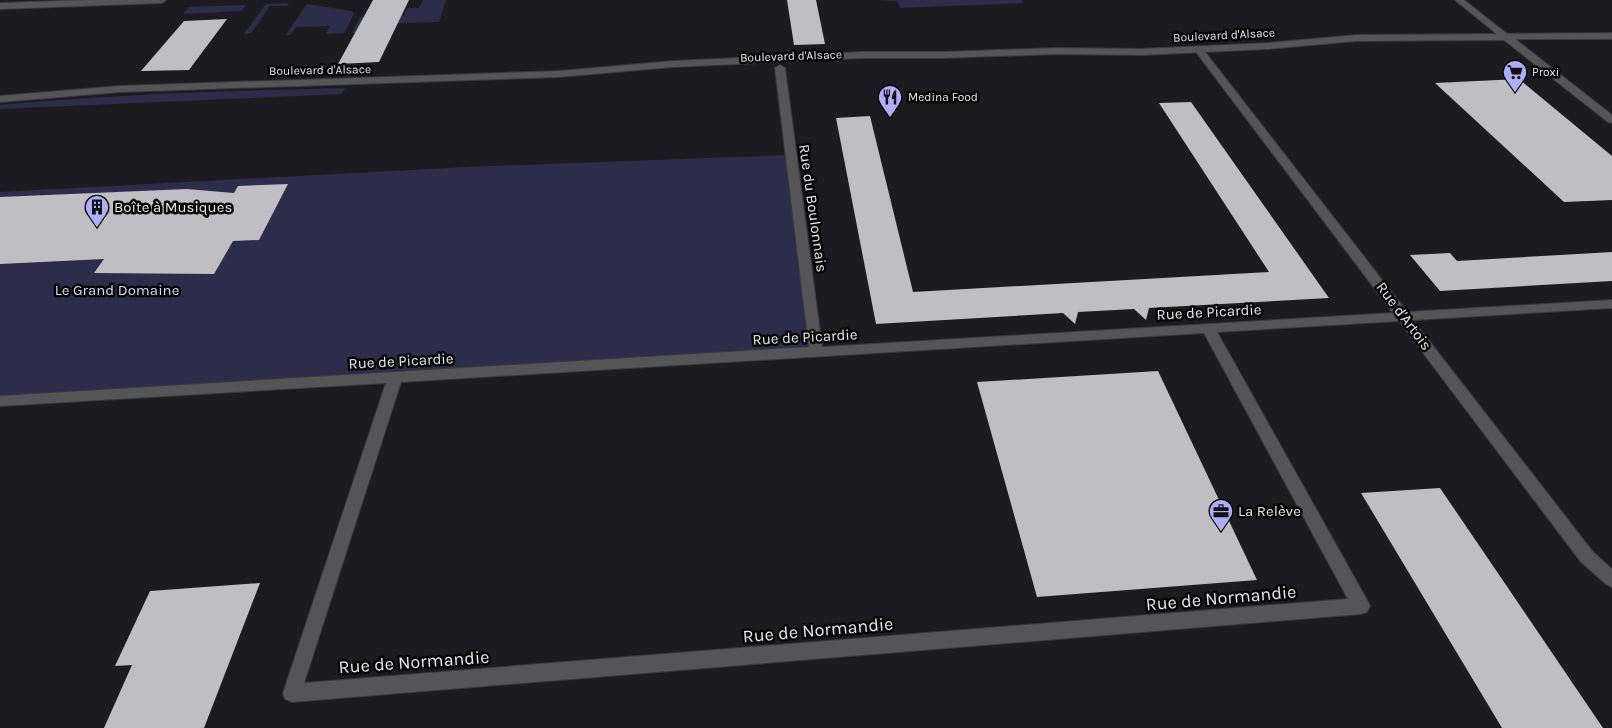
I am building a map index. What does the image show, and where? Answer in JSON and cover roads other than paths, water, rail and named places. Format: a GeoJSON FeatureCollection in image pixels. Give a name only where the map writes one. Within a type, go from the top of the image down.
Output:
{"type":"FeatureCollection","features":[{"type":"Feature","properties":{"kind":"street"},"geometry":{"type":"LineString","coordinates":[[0,6],[162,0]]}},
{"type":"Feature","properties":{"kind":"street"},"geometry":{"type":"LineString","coordinates":[[1459,0],[1612,120]]}},
{"type":"Feature","properties":{"kind":"street","name":"Boulevard d'Alsace"},"geometry":{"type":"LineString","coordinates":[[0,99],[120,89],[559,74],[640,67],[861,55],[943,55],[1057,51],[1141,52],[1268,46],[1336,39],[1612,36]]}},
{"type":"Feature","properties":{"kind":"street","name":"Rue d'Artois"},"geometry":{"type":"LineString","coordinates":[[1199,50],[1588,557],[1612,579]]}},
{"type":"Feature","properties":{"kind":"street","name":"Boulevard d'Alsace"},"geometry":{"type":"LineString","coordinates":[[640,67],[712,71],[877,64],[943,55]]}},
{"type":"Feature","properties":{"kind":"street","name":"Rue du Boulonnais"},"geometry":{"type":"LineString","coordinates":[[780,68],[816,352]]}},
{"type":"Feature","properties":{"kind":"street","name":"Rue de Picardie"},"geometry":{"type":"LineString","coordinates":[[0,401],[1612,304]]}},
{"type":"Feature","properties":{"kind":"street","name":"Rue de Normandie"},"geometry":{"type":"LineString","coordinates":[[395,378],[292,693],[1361,606],[1208,328]]}},
{"type":"Feature","properties":{"kind":"place","name":"Proxi"},"geometry":{"type":"Point","coordinates":[1515,93]}},
{"type":"Feature","properties":{"kind":"place","name":"Medina Food"},"geometry":{"type":"Point","coordinates":[890,118]}},
{"type":"Feature","properties":{"kind":"place","name":"Boîte à Musiques"},"geometry":{"type":"Point","coordinates":[97,228]}},
{"type":"Feature","properties":{"kind":"place","name":"La Relève"},"geometry":{"type":"Point","coordinates":[1221,532]}},
{"type":"Feature","properties":{"kind":"park label","name":"Le Grand Domaine"},"geometry":{"type":"Point","coordinates":[117,290]}}]}
